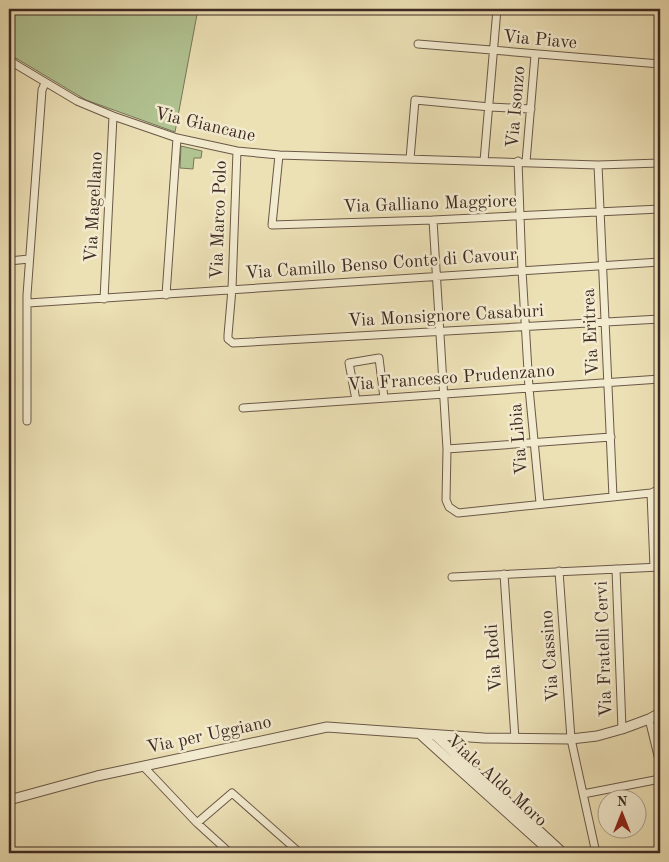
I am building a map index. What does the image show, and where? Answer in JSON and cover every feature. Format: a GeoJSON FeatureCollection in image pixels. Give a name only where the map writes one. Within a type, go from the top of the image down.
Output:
{"type":"FeatureCollection","features":[{"type":"Feature","properties":{"kind":"street"},"geometry":{"type":"LineString","coordinates":[[484,161],[490,107],[496,9]]}},
{"type":"Feature","properties":{"kind":"street","name":"Via Piave"},"geometry":{"type":"LineString","coordinates":[[418,44],[660,64]]}},
{"type":"Feature","properties":{"kind":"street","name":"Via Isonzo"},"geometry":{"type":"LineString","coordinates":[[526,162],[535,55]]}},
{"type":"Feature","properties":{"kind":"street","name":"Via Giancane"},"geometry":{"type":"LineString","coordinates":[[9,59],[77,101],[113,116],[177,138],[237,151],[279,155],[598,165],[660,163]]}},
{"type":"Feature","properties":{"kind":"street"},"geometry":{"type":"LineString","coordinates":[[27,421],[29,259],[42,90],[45,82]]}},
{"type":"Feature","properties":{"kind":"street"},"geometry":{"type":"LineString","coordinates":[[410,159],[415,100],[531,109]]}},
{"type":"Feature","properties":{"kind":"street","name":"Via Magellano"},"geometry":{"type":"LineString","coordinates":[[104,299],[113,116]]}},
{"type":"Feature","properties":{"kind":"street"},"geometry":{"type":"LineString","coordinates":[[166,295],[177,138]]}},
{"type":"Feature","properties":{"kind":"street","name":"Via Marco Polo"},"geometry":{"type":"LineString","coordinates":[[233,343],[228,339],[228,335],[232,289],[237,151]]}},
{"type":"Feature","properties":{"kind":"street","name":"Via Galliano Maggiore"},"geometry":{"type":"LineString","coordinates":[[279,155],[272,225],[432,220],[660,209]]}},
{"type":"Feature","properties":{"kind":"street","name":"Via Libia"},"geometry":{"type":"LineString","coordinates":[[518,162],[529,388],[540,503]]}},
{"type":"Feature","properties":{"kind":"street","name":"Via Eritrea"},"geometry":{"type":"LineString","coordinates":[[598,165],[613,496]]}},
{"type":"Feature","properties":{"kind":"street"},"geometry":{"type":"LineString","coordinates":[[432,220],[447,449],[446,500],[449,507],[458,513],[651,493],[660,489]]}},
{"type":"Feature","properties":{"kind":"street"},"geometry":{"type":"LineString","coordinates":[[9,261],[29,259]]}},
{"type":"Feature","properties":{"kind":"street","name":"Via Camillo Benso Conte di Cavour"},"geometry":{"type":"LineString","coordinates":[[28,303],[660,262]]}},
{"type":"Feature","properties":{"kind":"street","name":"Via Monsignore Casaburi"},"geometry":{"type":"LineString","coordinates":[[233,343],[660,319]]}},
{"type":"Feature","properties":{"kind":"street"},"geometry":{"type":"LineString","coordinates":[[356,400],[349,363],[379,358],[384,398]]}},
{"type":"Feature","properties":{"kind":"street","name":"Via Francesco Prudenzano"},"geometry":{"type":"LineString","coordinates":[[243,408],[660,379]]}},
{"type":"Feature","properties":{"kind":"street"},"geometry":{"type":"LineString","coordinates":[[447,449],[611,437]]}},
{"type":"Feature","properties":{"kind":"street"},"geometry":{"type":"LineString","coordinates":[[452,577],[657,567],[651,493]]}},
{"type":"Feature","properties":{"kind":"street","name":"Via Fratelli Cervi"},"geometry":{"type":"LineString","coordinates":[[616,569],[622,729]]}},
{"type":"Feature","properties":{"kind":"street","name":"Via Cassino"},"geometry":{"type":"LineString","coordinates":[[559,572],[571,738],[596,853]]}},
{"type":"Feature","properties":{"kind":"street","name":"Via Rodi"},"geometry":{"type":"LineString","coordinates":[[504,574],[514,739]]}},
{"type":"Feature","properties":{"kind":"street"},"geometry":{"type":"LineString","coordinates":[[434,735],[514,739],[596,736],[622,729],[660,712]]}},
{"type":"Feature","properties":{"kind":"street"},"geometry":{"type":"LineString","coordinates":[[650,718],[660,764]]}},
{"type":"Feature","properties":{"kind":"street","name":"Via per Uggiano"},"geometry":{"type":"LineString","coordinates":[[9,800],[97,776],[327,727],[434,735]]}},
{"type":"Feature","properties":{"kind":"street","name":"Viale Aldo Moro"},"geometry":{"type":"LineString","coordinates":[[420,734],[552,853]]}},
{"type":"Feature","properties":{"kind":"street","name":"Viale Aldo Moro"},"geometry":{"type":"LineString","coordinates":[[434,735],[563,853]]}},
{"type":"Feature","properties":{"kind":"street"},"geometry":{"type":"LineString","coordinates":[[143,766],[197,823],[230,853]]}},
{"type":"Feature","properties":{"kind":"street"},"geometry":{"type":"LineString","coordinates":[[583,794],[660,779]]}},
{"type":"Feature","properties":{"kind":"street"},"geometry":{"type":"LineString","coordinates":[[197,823],[232,793],[300,853]]}},
{"type":"Feature","properties":{"kind":"green space"},"geometry":{"type":"Polygon","coordinates":[[[11,9],[198,9],[175,132],[86,100],[14,57],[9,50],[9,16],[11,9]]]}},
{"type":"Feature","properties":{"kind":"green space"},"geometry":{"type":"Polygon","coordinates":[[[181,146],[202,151],[201,158],[194,158],[193,169],[180,168],[181,146]]]}}]}
